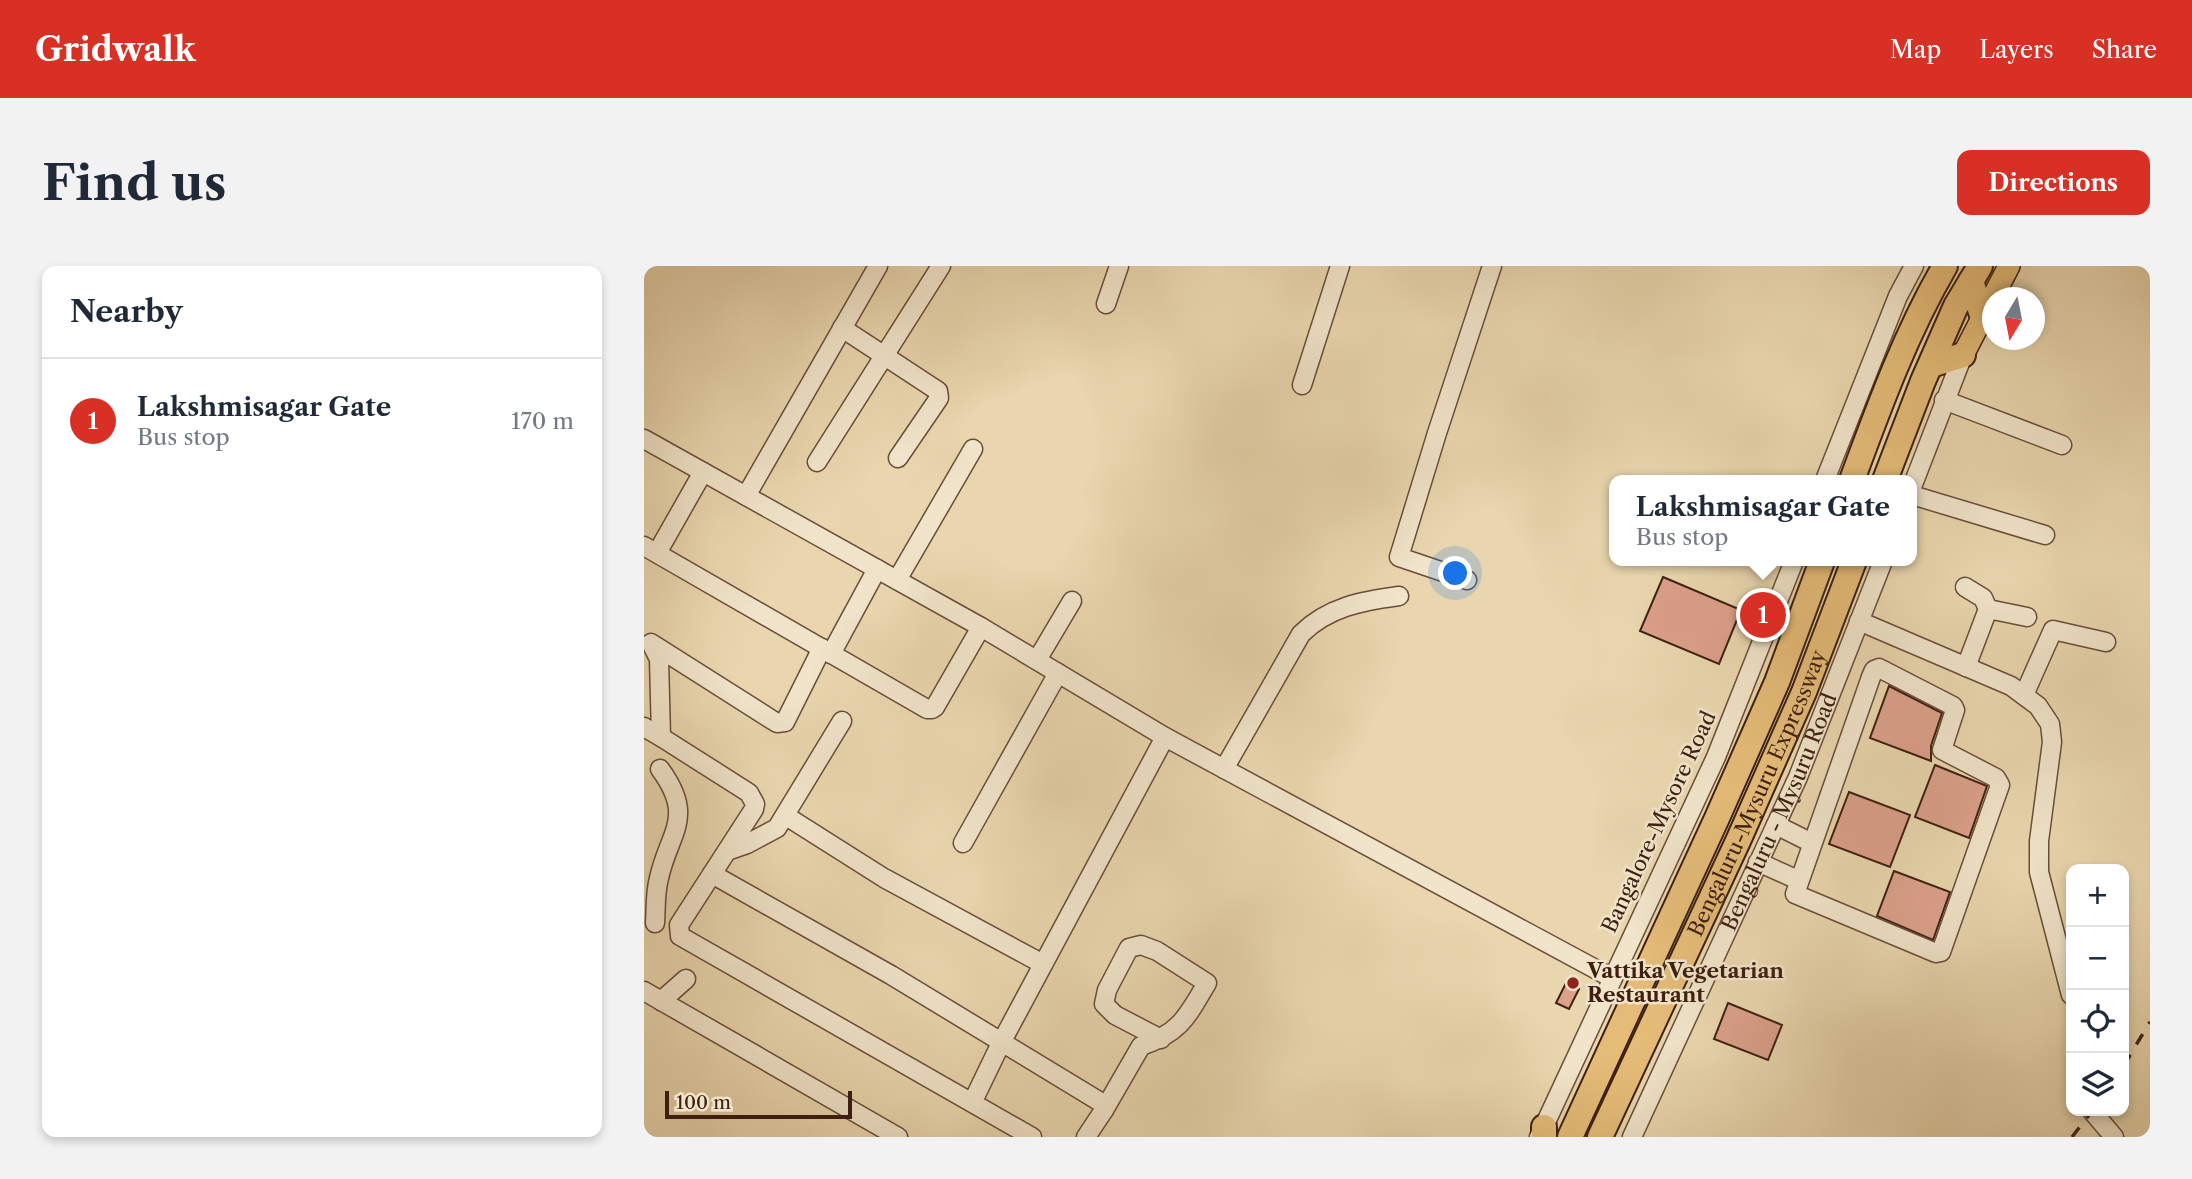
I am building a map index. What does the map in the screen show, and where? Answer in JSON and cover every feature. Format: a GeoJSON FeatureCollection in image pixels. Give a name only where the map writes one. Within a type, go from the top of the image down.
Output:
{"type":"FeatureCollection","features":[{"type":"Feature","properties":{"kind":"highway"},"geometry":{"type":"LineString","coordinates":[[1854,475],[1895,366],[1945,266]]}},
{"type":"Feature","properties":{"kind":"highway"},"geometry":{"type":"LineString","coordinates":[[1975,273],[1982,315]]}},
{"type":"Feature","properties":{"kind":"highway"},"geometry":{"type":"LineString","coordinates":[[1887,475],[1956,306],[1975,273]]}},
{"type":"Feature","properties":{"kind":"highway"},"geometry":{"type":"LineString","coordinates":[[1931,365],[1963,355]]}},
{"type":"Feature","properties":{"kind":"highway","name":"Bengaluru-Mysuru Expressway"},"geometry":{"type":"LineString","coordinates":[[1570,1137],[1777,682],[1820,566]]}},
{"type":"Feature","properties":{"kind":"highway","name":"Bengaluru-Mysuru Expressway"},"geometry":{"type":"LineString","coordinates":[[1600,1137],[1804,692],[1852,566]]}},
{"type":"Feature","properties":{"kind":"main road"},"geometry":{"type":"LineString","coordinates":[[1997,287],[2009,266]]}},
{"type":"Feature","properties":{"kind":"main road"},"geometry":{"type":"LineString","coordinates":[[1963,355],[1982,315]]}},
{"type":"Feature","properties":{"kind":"street"},"geometry":{"type":"LineString","coordinates":[[746,496],[878,266]]}},
{"type":"Feature","properties":{"kind":"street"},"geometry":{"type":"LineString","coordinates":[[817,462],[942,266]]}},
{"type":"Feature","properties":{"kind":"street"},"geometry":{"type":"LineString","coordinates":[[1106,304],[1119,266]]}},
{"type":"Feature","properties":{"kind":"street"},"geometry":{"type":"LineString","coordinates":[[1302,384],[1340,266]]}},
{"type":"Feature","properties":{"kind":"street"},"geometry":{"type":"LineString","coordinates":[[1467,580],[1398,557],[1492,266]]}},
{"type":"Feature","properties":{"kind":"street"},"geometry":{"type":"LineString","coordinates":[[1827,475],[1898,296],[1914,266]]}},
{"type":"Feature","properties":{"kind":"street"},"geometry":{"type":"LineString","coordinates":[[842,328],[938,391],[939,398],[898,458]]}},
{"type":"Feature","properties":{"kind":"street"},"geometry":{"type":"LineString","coordinates":[[1916,475],[1963,355]]}},
{"type":"Feature","properties":{"kind":"street"},"geometry":{"type":"LineString","coordinates":[[1944,400],[2062,445]]}},
{"type":"Feature","properties":{"kind":"street"},"geometry":{"type":"LineString","coordinates":[[644,439],[981,627],[1165,737],[1612,978]]}},
{"type":"Feature","properties":{"kind":"street"},"geometry":{"type":"LineString","coordinates":[[897,580],[973,449]]}},
{"type":"Feature","properties":{"kind":"street"},"geometry":{"type":"LineString","coordinates":[[703,472],[650,550],[926,709],[932,709],[981,627]]}},
{"type":"Feature","properties":{"kind":"street"},"geometry":{"type":"LineString","coordinates":[[1917,497],[2045,536]]}},
{"type":"Feature","properties":{"kind":"street","name":"Bangalore-Mysore Road"},"geometry":{"type":"LineString","coordinates":[[1542,1134],[1716,757],[1792,566]]}},
{"type":"Feature","properties":{"kind":"street","name":"Bengaluru - Mysuru Road"},"geometry":{"type":"LineString","coordinates":[[1632,1137],[1818,729],[1881,566]]}},
{"type":"Feature","properties":{"kind":"street"},"geometry":{"type":"LineString","coordinates":[[648,641],[777,723],[785,722],[877,569]]}},
{"type":"Feature","properties":{"kind":"street"},"geometry":{"type":"LineString","coordinates":[[1965,587],[1983,598],[1989,609],[2027,617]]}},
{"type":"Feature","properties":{"kind":"street"},"geometry":{"type":"LineString","coordinates":[[1224,769],[1288,653],[1307,628],[1330,612],[1353,603],[1399,596]]}},
{"type":"Feature","properties":{"kind":"street"},"geometry":{"type":"LineString","coordinates":[[1037,660],[1072,601]]}},
{"type":"Feature","properties":{"kind":"street"},"geometry":{"type":"LineString","coordinates":[[1966,667],[1989,609]]}},
{"type":"Feature","properties":{"kind":"street"},"geometry":{"type":"LineString","coordinates":[[1859,621],[2011,686],[2046,716],[2052,742],[2039,841],[2039,872],[2070,990]]}},
{"type":"Feature","properties":{"kind":"street"},"geometry":{"type":"LineString","coordinates":[[2024,695],[2053,630],[2106,642]]}},
{"type":"Feature","properties":{"kind":"street"},"geometry":{"type":"LineString","coordinates":[[648,641],[659,659],[661,737]]}},
{"type":"Feature","properties":{"kind":"street"},"geometry":{"type":"LineString","coordinates":[[1879,668],[1953,706],[1955,710],[1941,750],[1996,778],[2000,785],[1941,952],[1936,953],[1797,897],[1794,894],[1798,880],[1874,670],[1879,668]]}},
{"type":"Feature","properties":{"kind":"street"},"geometry":{"type":"LineString","coordinates":[[963,843],[1058,673]]}},
{"type":"Feature","properties":{"kind":"street"},"geometry":{"type":"LineString","coordinates":[[727,851],[777,828],[842,721]]}},
{"type":"Feature","properties":{"kind":"street"},"geometry":{"type":"LineString","coordinates":[[644,727],[753,798],[754,809],[679,925],[680,936],[1032,1137]]}},
{"type":"Feature","properties":{"kind":"street"},"geometry":{"type":"LineString","coordinates":[[972,1101],[1165,737]]}},
{"type":"Feature","properties":{"kind":"street"},"geometry":{"type":"LineString","coordinates":[[660,769],[668,779],[678,809],[678,821],[659,877],[650,923],[678,929]]}},
{"type":"Feature","properties":{"kind":"street"},"geometry":{"type":"LineString","coordinates":[[786,816],[884,878],[1043,964]]}},
{"type":"Feature","properties":{"kind":"street"},"geometry":{"type":"LineString","coordinates":[[1776,825],[1812,843]]}},
{"type":"Feature","properties":{"kind":"street"},"geometry":{"type":"LineString","coordinates":[[1758,862],[1798,880]]}},
{"type":"Feature","properties":{"kind":"street"},"geometry":{"type":"LineString","coordinates":[[712,874],[891,975],[1102,1102],[1104,1110]]}},
{"type":"Feature","properties":{"kind":"street"},"geometry":{"type":"LineString","coordinates":[[1086,1137],[1141,1046],[1161,1039],[1177,1028],[1208,983],[1157,951],[1141,945],[1129,948],[1107,990],[1104,1004],[1115,1015],[1161,1039]]}},
{"type":"Feature","properties":{"kind":"street"},"geometry":{"type":"LineString","coordinates":[[662,1001],[686,979]]}},
{"type":"Feature","properties":{"kind":"street"},"geometry":{"type":"LineString","coordinates":[[644,991],[877,1132],[898,1137]]}},
{"type":"Feature","properties":{"kind":"street"},"geometry":{"type":"LineString","coordinates":[[2096,1116],[2114,1137]]}},
{"type":"Feature","properties":{"kind":"building"},"geometry":{"type":"Polygon","coordinates":[[[1663,577],[1741,610],[1719,664],[1640,631],[1663,577]]]}},
{"type":"Feature","properties":{"kind":"building"},"geometry":{"type":"Polygon","coordinates":[[[1889,686],[1942,713],[1931,746],[1931,761],[1870,738],[1889,686]]]}},
{"type":"Feature","properties":{"kind":"building"},"geometry":{"type":"Polygon","coordinates":[[[1935,765],[1987,786],[1969,838],[1915,817],[1935,765]]]}},
{"type":"Feature","properties":{"kind":"building"},"geometry":{"type":"Polygon","coordinates":[[[1849,792],[1910,815],[1890,867],[1829,844],[1849,792]]]}},
{"type":"Feature","properties":{"kind":"building"},"geometry":{"type":"Polygon","coordinates":[[[1894,871],[1950,892],[1933,940],[1877,916],[1894,871]]]}},
{"type":"Feature","properties":{"kind":"building"},"geometry":{"type":"Polygon","coordinates":[[[1566,983],[1579,989],[1569,1009],[1556,1003],[1566,983]]]}},
{"type":"Feature","properties":{"kind":"building"},"geometry":{"type":"Polygon","coordinates":[[[1728,1003],[1782,1025],[1768,1060],[1714,1039],[1728,1003]]]}},
{"type":"Feature","properties":{"kind":"railway"},"geometry":{"type":"LineString","coordinates":[[2129,1057],[2150,1022]]}},
{"type":"Feature","properties":{"kind":"railway"},"geometry":{"type":"LineString","coordinates":[[2072,1137],[2088,1116]]}},
{"type":"Feature","properties":{"kind":"place","name":"Lakshmisagar Gate"},"geometry":{"type":"Point","coordinates":[1763,615]}},
{"type":"Feature","properties":{"kind":"place","name":"Vattika Vegetarian Restaurant"},"geometry":{"type":"Point","coordinates":[1573,983]}}]}
